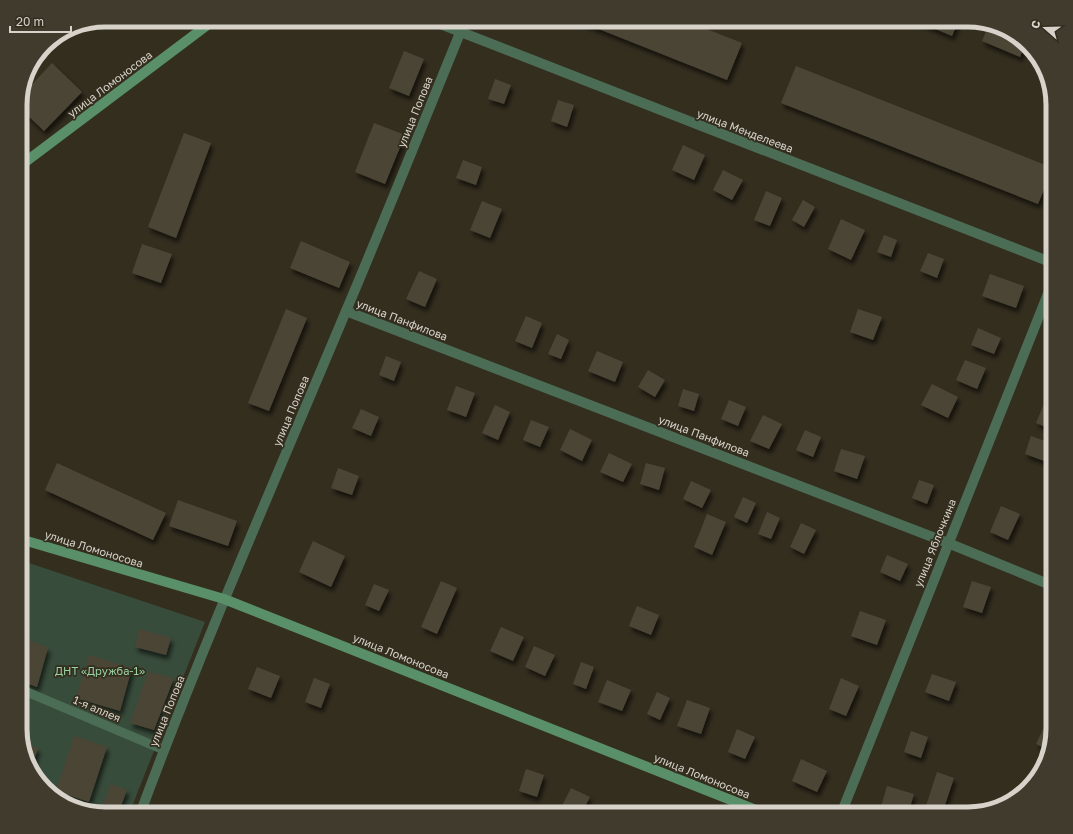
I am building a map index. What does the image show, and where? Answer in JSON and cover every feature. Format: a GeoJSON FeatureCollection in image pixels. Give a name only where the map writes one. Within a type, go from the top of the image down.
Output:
{"type":"FeatureCollection","features":[{"type":"Feature","properties":{"kind":"street","name":"улица Ломоносова"},"geometry":{"type":"LineString","coordinates":[[27,161],[205,27]]}},
{"type":"Feature","properties":{"kind":"street","name":"улица Менделеева"},"geometry":{"type":"LineString","coordinates":[[446,27],[1046,261]]}},
{"type":"Feature","properties":{"kind":"street"},"geometry":{"type":"LineString","coordinates":[[456,27],[460,33]]}},
{"type":"Feature","properties":{"kind":"street","name":"улица Попова"},"geometry":{"type":"LineString","coordinates":[[143,807],[224,599],[346,311],[460,33]]}},
{"type":"Feature","properties":{"kind":"street","name":"улица Яблочкина"},"geometry":{"type":"LineString","coordinates":[[844,807],[1046,298]]}},
{"type":"Feature","properties":{"kind":"street","name":"улица Панфилова"},"geometry":{"type":"LineString","coordinates":[[346,311],[948,543],[1046,583]]}},
{"type":"Feature","properties":{"kind":"street","name":"улица Ломоносова"},"geometry":{"type":"LineString","coordinates":[[27,541],[224,599],[748,807]]}},
{"type":"Feature","properties":{"kind":"lane","name":"1-я аллея"},"geometry":{"type":"LineString","coordinates":[[27,693],[164,750]]}},
{"type":"Feature","properties":{"kind":"green space","name":"ДНТ «Дружба-1»"},"geometry":{"type":"Polygon","coordinates":[[[27,562],[205,622],[132,807],[105,807],[80,803],[54,788],[37,768],[28,744],[27,562]]]}},
{"type":"Feature","properties":{"kind":"building"},"geometry":{"type":"Polygon","coordinates":[[[594,27],[702,27],[742,43],[727,80],[594,27]]]}},
{"type":"Feature","properties":{"kind":"building"},"geometry":{"type":"Polygon","coordinates":[[[931,27],[956,27],[952,36],[931,27]]]}},
{"type":"Feature","properties":{"kind":"building"},"geometry":{"type":"Polygon","coordinates":[[[987,29],[1007,37],[1019,46],[1023,50],[1020,57],[982,41],[987,29]]]}},
{"type":"Feature","properties":{"kind":"building"},"geometry":{"type":"Polygon","coordinates":[[[404,51],[424,59],[409,96],[389,88],[404,51]]]}},
{"type":"Feature","properties":{"kind":"building"},"geometry":{"type":"Polygon","coordinates":[[[52,63],[82,92],[44,131],[27,115],[27,100],[30,87],[52,63]]]}},
{"type":"Feature","properties":{"kind":"building"},"geometry":{"type":"Polygon","coordinates":[[[796,66],[1046,165],[1046,185],[1038,204],[781,103],[796,66]]]}},
{"type":"Feature","properties":{"kind":"building"},"geometry":{"type":"Polygon","coordinates":[[[495,79],[511,85],[504,104],[488,99],[495,79]]]}},
{"type":"Feature","properties":{"kind":"building"},"geometry":{"type":"Polygon","coordinates":[[[558,100],[574,105],[567,127],[551,121],[558,100]]]}},
{"type":"Feature","properties":{"kind":"building"},"geometry":{"type":"Polygon","coordinates":[[[374,123],[405,135],[385,184],[355,172],[374,123]]]}},
{"type":"Feature","properties":{"kind":"building"},"geometry":{"type":"Polygon","coordinates":[[[184,133],[211,143],[176,238],[148,227],[184,133]]]}},
{"type":"Feature","properties":{"kind":"building"},"geometry":{"type":"Polygon","coordinates":[[[683,145],[705,155],[694,180],[672,170],[683,145]]]}},
{"type":"Feature","properties":{"kind":"building"},"geometry":{"type":"Polygon","coordinates":[[[463,160],[482,167],[476,185],[456,178],[463,160]]]}},
{"type":"Feature","properties":{"kind":"building"},"geometry":{"type":"Polygon","coordinates":[[[723,170],[743,180],[732,200],[713,190],[723,170]]]}},
{"type":"Feature","properties":{"kind":"building"},"geometry":{"type":"Polygon","coordinates":[[[766,191],[782,198],[770,226],[754,220],[766,191]]]}},
{"type":"Feature","properties":{"kind":"building"},"geometry":{"type":"Polygon","coordinates":[[[803,200],[815,207],[804,227],[792,220],[803,200]]]}},
{"type":"Feature","properties":{"kind":"building"},"geometry":{"type":"Polygon","coordinates":[[[482,201],[502,209],[490,238],[470,230],[482,201]]]}},
{"type":"Feature","properties":{"kind":"building"},"geometry":{"type":"Polygon","coordinates":[[[841,219],[865,230],[851,260],[828,249],[841,219]]]}},
{"type":"Feature","properties":{"kind":"building"},"geometry":{"type":"Polygon","coordinates":[[[884,235],[897,240],[891,257],[877,252],[884,235]]]}},
{"type":"Feature","properties":{"kind":"building"},"geometry":{"type":"Polygon","coordinates":[[[301,241],[350,262],[339,288],[290,268],[301,241]]]}},
{"type":"Feature","properties":{"kind":"building"},"geometry":{"type":"Polygon","coordinates":[[[142,244],[172,254],[161,283],[132,273],[142,244]]]}},
{"type":"Feature","properties":{"kind":"building"},"geometry":{"type":"Polygon","coordinates":[[[928,253],[944,259],[937,278],[920,271],[928,253]]]}},
{"type":"Feature","properties":{"kind":"building"},"geometry":{"type":"Polygon","coordinates":[[[419,271],[437,279],[425,307],[406,299],[419,271]]]}},
{"type":"Feature","properties":{"kind":"building"},"geometry":{"type":"Polygon","coordinates":[[[990,274],[1024,286],[1016,308],[982,296],[990,274]]]}},
{"type":"Feature","properties":{"kind":"building"},"geometry":{"type":"Polygon","coordinates":[[[286,309],[307,318],[269,411],[248,403],[286,309]]]}},
{"type":"Feature","properties":{"kind":"building"},"geometry":{"type":"Polygon","coordinates":[[[858,309],[882,317],[873,340],[850,332],[858,309]]]}},
{"type":"Feature","properties":{"kind":"building"},"geometry":{"type":"Polygon","coordinates":[[[526,316],[542,323],[532,348],[515,341],[526,316]]]}},
{"type":"Feature","properties":{"kind":"building"},"geometry":{"type":"Polygon","coordinates":[[[978,328],[1001,338],[994,354],[971,345],[978,328]]]}},
{"type":"Feature","properties":{"kind":"building"},"geometry":{"type":"Polygon","coordinates":[[[557,334],[569,340],[561,359],[548,354],[557,334]]]}},
{"type":"Feature","properties":{"kind":"building"},"geometry":{"type":"Polygon","coordinates":[[[597,351],[623,362],[615,382],[588,371],[597,351]]]}},
{"type":"Feature","properties":{"kind":"building"},"geometry":{"type":"Polygon","coordinates":[[[386,356],[401,362],[394,381],[379,375],[386,356]]]}},
{"type":"Feature","properties":{"kind":"building"},"geometry":{"type":"Polygon","coordinates":[[[965,360],[986,368],[977,389],[956,380],[965,360]]]}},
{"type":"Feature","properties":{"kind":"building"},"geometry":{"type":"Polygon","coordinates":[[[648,370],[665,380],[655,397],[638,387],[648,370]]]}},
{"type":"Feature","properties":{"kind":"building"},"geometry":{"type":"Polygon","coordinates":[[[932,384],[958,397],[948,418],[921,405],[932,384]]]}},
{"type":"Feature","properties":{"kind":"building"},"geometry":{"type":"Polygon","coordinates":[[[456,386],[475,393],[466,417],[447,410],[456,386]]]}},
{"type":"Feature","properties":{"kind":"building"},"geometry":{"type":"Polygon","coordinates":[[[683,389],[699,394],[694,411],[678,406],[683,389]]]}},
{"type":"Feature","properties":{"kind":"building"},"geometry":{"type":"Polygon","coordinates":[[[729,400],[746,407],[738,426],[721,419],[729,400]]]}},
{"type":"Feature","properties":{"kind":"building"},"geometry":{"type":"Polygon","coordinates":[[[1044,404],[1046,405],[1046,427],[1036,423],[1044,404]]]}},
{"type":"Feature","properties":{"kind":"building"},"geometry":{"type":"Polygon","coordinates":[[[495,405],[510,412],[498,440],[482,433],[495,405]]]}},
{"type":"Feature","properties":{"kind":"building"},"geometry":{"type":"Polygon","coordinates":[[[361,409],[379,417],[371,436],[352,428],[361,409]]]}},
{"type":"Feature","properties":{"kind":"building"},"geometry":{"type":"Polygon","coordinates":[[[763,415],[782,424],[769,449],[750,441],[763,415]]]}},
{"type":"Feature","properties":{"kind":"building"},"geometry":{"type":"Polygon","coordinates":[[[531,420],[549,427],[540,447],[523,440],[531,420]]]}},
{"type":"Feature","properties":{"kind":"building"},"geometry":{"type":"Polygon","coordinates":[[[570,429],[592,440],[582,461],[560,450],[570,429]]]}},
{"type":"Feature","properties":{"kind":"building"},"geometry":{"type":"Polygon","coordinates":[[[805,430],[821,437],[813,457],[796,450],[805,430]]]}},
{"type":"Feature","properties":{"kind":"building"},"geometry":{"type":"Polygon","coordinates":[[[1031,436],[1046,441],[1046,462],[1025,454],[1031,436]]]}},
{"type":"Feature","properties":{"kind":"building"},"geometry":{"type":"Polygon","coordinates":[[[841,449],[865,456],[857,479],[834,471],[841,449]]]}},
{"type":"Feature","properties":{"kind":"building"},"geometry":{"type":"Polygon","coordinates":[[[609,453],[632,464],[623,482],[600,472],[609,453]]]}},
{"type":"Feature","properties":{"kind":"building"},"geometry":{"type":"Polygon","coordinates":[[[57,463],[166,513],[153,540],[45,490],[57,463]]]}},
{"type":"Feature","properties":{"kind":"building"},"geometry":{"type":"Polygon","coordinates":[[[646,463],[665,468],[659,490],[640,484],[646,463]]]}},
{"type":"Feature","properties":{"kind":"building"},"geometry":{"type":"Polygon","coordinates":[[[338,468],[359,476],[352,495],[331,488],[338,468]]]}},
{"type":"Feature","properties":{"kind":"building"},"geometry":{"type":"Polygon","coordinates":[[[919,480],[934,485],[927,504],[912,498],[919,480]]]}},
{"type":"Feature","properties":{"kind":"building"},"geometry":{"type":"Polygon","coordinates":[[[691,481],[711,490],[702,508],[683,499],[691,481]]]}},
{"type":"Feature","properties":{"kind":"building"},"geometry":{"type":"Polygon","coordinates":[[[743,497],[756,503],[747,523],[734,517],[743,497]]]}},
{"type":"Feature","properties":{"kind":"building"},"geometry":{"type":"Polygon","coordinates":[[[178,500],[237,521],[228,546],[169,526],[178,500]]]}},
{"type":"Feature","properties":{"kind":"building"},"geometry":{"type":"Polygon","coordinates":[[[1001,506],[1020,514],[1008,540],[990,532],[1001,506]]]}},
{"type":"Feature","properties":{"kind":"building"},"geometry":{"type":"Polygon","coordinates":[[[767,512],[780,518],[771,539],[758,534],[767,512]]]}},
{"type":"Feature","properties":{"kind":"building"},"geometry":{"type":"Polygon","coordinates":[[[707,514],[726,522],[712,555],[694,547],[707,514]]]}},
{"type":"Feature","properties":{"kind":"building"},"geometry":{"type":"Polygon","coordinates":[[[801,523],[816,530],[804,554],[790,547],[801,523]]]}},
{"type":"Feature","properties":{"kind":"building"},"geometry":{"type":"Polygon","coordinates":[[[313,541],[345,556],[331,587],[299,572],[313,541]]]}},
{"type":"Feature","properties":{"kind":"building"},"geometry":{"type":"Polygon","coordinates":[[[887,555],[908,564],[900,581],[880,572],[887,555]]]}},
{"type":"Feature","properties":{"kind":"building"},"geometry":{"type":"Polygon","coordinates":[[[441,581],[457,588],[437,634],[421,627],[441,581]]]}},
{"type":"Feature","properties":{"kind":"building"},"geometry":{"type":"Polygon","coordinates":[[[972,581],[991,587],[982,613],[963,607],[972,581]]]}},
{"type":"Feature","properties":{"kind":"building"},"geometry":{"type":"Polygon","coordinates":[[[374,584],[389,590],[379,611],[365,605],[374,584]]]}},
{"type":"Feature","properties":{"kind":"building"},"geometry":{"type":"Polygon","coordinates":[[[637,606],[659,615],[651,635],[629,626],[637,606]]]}},
{"type":"Feature","properties":{"kind":"building"},"geometry":{"type":"Polygon","coordinates":[[[860,611],[886,620],[877,645],[851,636],[860,611]]]}},
{"type":"Feature","properties":{"kind":"building"},"geometry":{"type":"Polygon","coordinates":[[[501,627],[524,637],[513,661],[490,651],[501,627]]]}},
{"type":"Feature","properties":{"kind":"building"},"geometry":{"type":"Polygon","coordinates":[[[139,629],[171,638],[166,655],[135,647],[139,629]]]}},
{"type":"Feature","properties":{"kind":"building"},"geometry":{"type":"Polygon","coordinates":[[[27,639],[48,648],[37,687],[27,683],[27,639]]]}},
{"type":"Feature","properties":{"kind":"building"},"geometry":{"type":"Polygon","coordinates":[[[534,646],[555,655],[545,676],[525,667],[534,646]]]}},
{"type":"Feature","properties":{"kind":"building"},"geometry":{"type":"Polygon","coordinates":[[[89,655],[132,668],[120,711],[76,698],[89,655]]]}},
{"type":"Feature","properties":{"kind":"building"},"geometry":{"type":"Polygon","coordinates":[[[581,662],[594,667],[586,689],[573,684],[581,662]]]}},
{"type":"Feature","properties":{"kind":"building"},"geometry":{"type":"Polygon","coordinates":[[[257,667],[280,676],[271,698],[248,689],[257,667]]]}},
{"type":"Feature","properties":{"kind":"building"},"geometry":{"type":"Polygon","coordinates":[[[148,672],[174,678],[154,730],[130,723],[148,672]]]}},
{"type":"Feature","properties":{"kind":"building"},"geometry":{"type":"Polygon","coordinates":[[[932,674],[956,682],[949,701],[925,692],[932,674]]]}},
{"type":"Feature","properties":{"kind":"building"},"geometry":{"type":"Polygon","coordinates":[[[314,678],[330,684],[321,708],[305,702],[314,678]]]}},
{"type":"Feature","properties":{"kind":"building"},"geometry":{"type":"Polygon","coordinates":[[[841,678],[859,686],[846,716],[829,709],[841,678]]]}},
{"type":"Feature","properties":{"kind":"building"},"geometry":{"type":"Polygon","coordinates":[[[607,680],[631,690],[622,711],[598,702],[607,680]]]}},
{"type":"Feature","properties":{"kind":"building"},"geometry":{"type":"Polygon","coordinates":[[[657,692],[670,698],[660,720],[647,714],[657,692]]]}},
{"type":"Feature","properties":{"kind":"building"},"geometry":{"type":"Polygon","coordinates":[[[687,700],[710,708],[701,734],[677,726],[687,700]]]}},
{"type":"Feature","properties":{"kind":"building"},"geometry":{"type":"Polygon","coordinates":[[[1046,723],[1044,748],[1036,744],[1046,723]]]}},
{"type":"Feature","properties":{"kind":"building"},"geometry":{"type":"Polygon","coordinates":[[[737,729],[755,737],[745,759],[728,752],[737,729]]]}},
{"type":"Feature","properties":{"kind":"building"},"geometry":{"type":"Polygon","coordinates":[[[911,731],[928,737],[921,758],[904,752],[911,731]]]}},
{"type":"Feature","properties":{"kind":"building"},"geometry":{"type":"Polygon","coordinates":[[[74,736],[107,747],[89,802],[56,790],[74,736]]]}},
{"type":"Feature","properties":{"kind":"building"},"geometry":{"type":"Polygon","coordinates":[[[28,745],[38,748],[34,761],[28,745]]]}},
{"type":"Feature","properties":{"kind":"building"},"geometry":{"type":"Polygon","coordinates":[[[801,759],[827,771],[817,792],[792,781],[801,759]]]}},
{"type":"Feature","properties":{"kind":"building"},"geometry":{"type":"Polygon","coordinates":[[[526,769],[544,775],[537,797],[519,791],[526,769]]]}},
{"type":"Feature","properties":{"kind":"building"},"geometry":{"type":"Polygon","coordinates":[[[937,772],[954,778],[944,807],[926,807],[937,772]]]}},
{"type":"Feature","properties":{"kind":"building"},"geometry":{"type":"Polygon","coordinates":[[[111,784],[127,790],[121,807],[102,807],[111,784]]]}},
{"type":"Feature","properties":{"kind":"building"},"geometry":{"type":"Polygon","coordinates":[[[887,786],[914,794],[910,807],[881,807],[887,786]]]}},
{"type":"Feature","properties":{"kind":"building"},"geometry":{"type":"Polygon","coordinates":[[[571,788],[590,797],[585,807],[562,807],[571,788]]]}}]}
